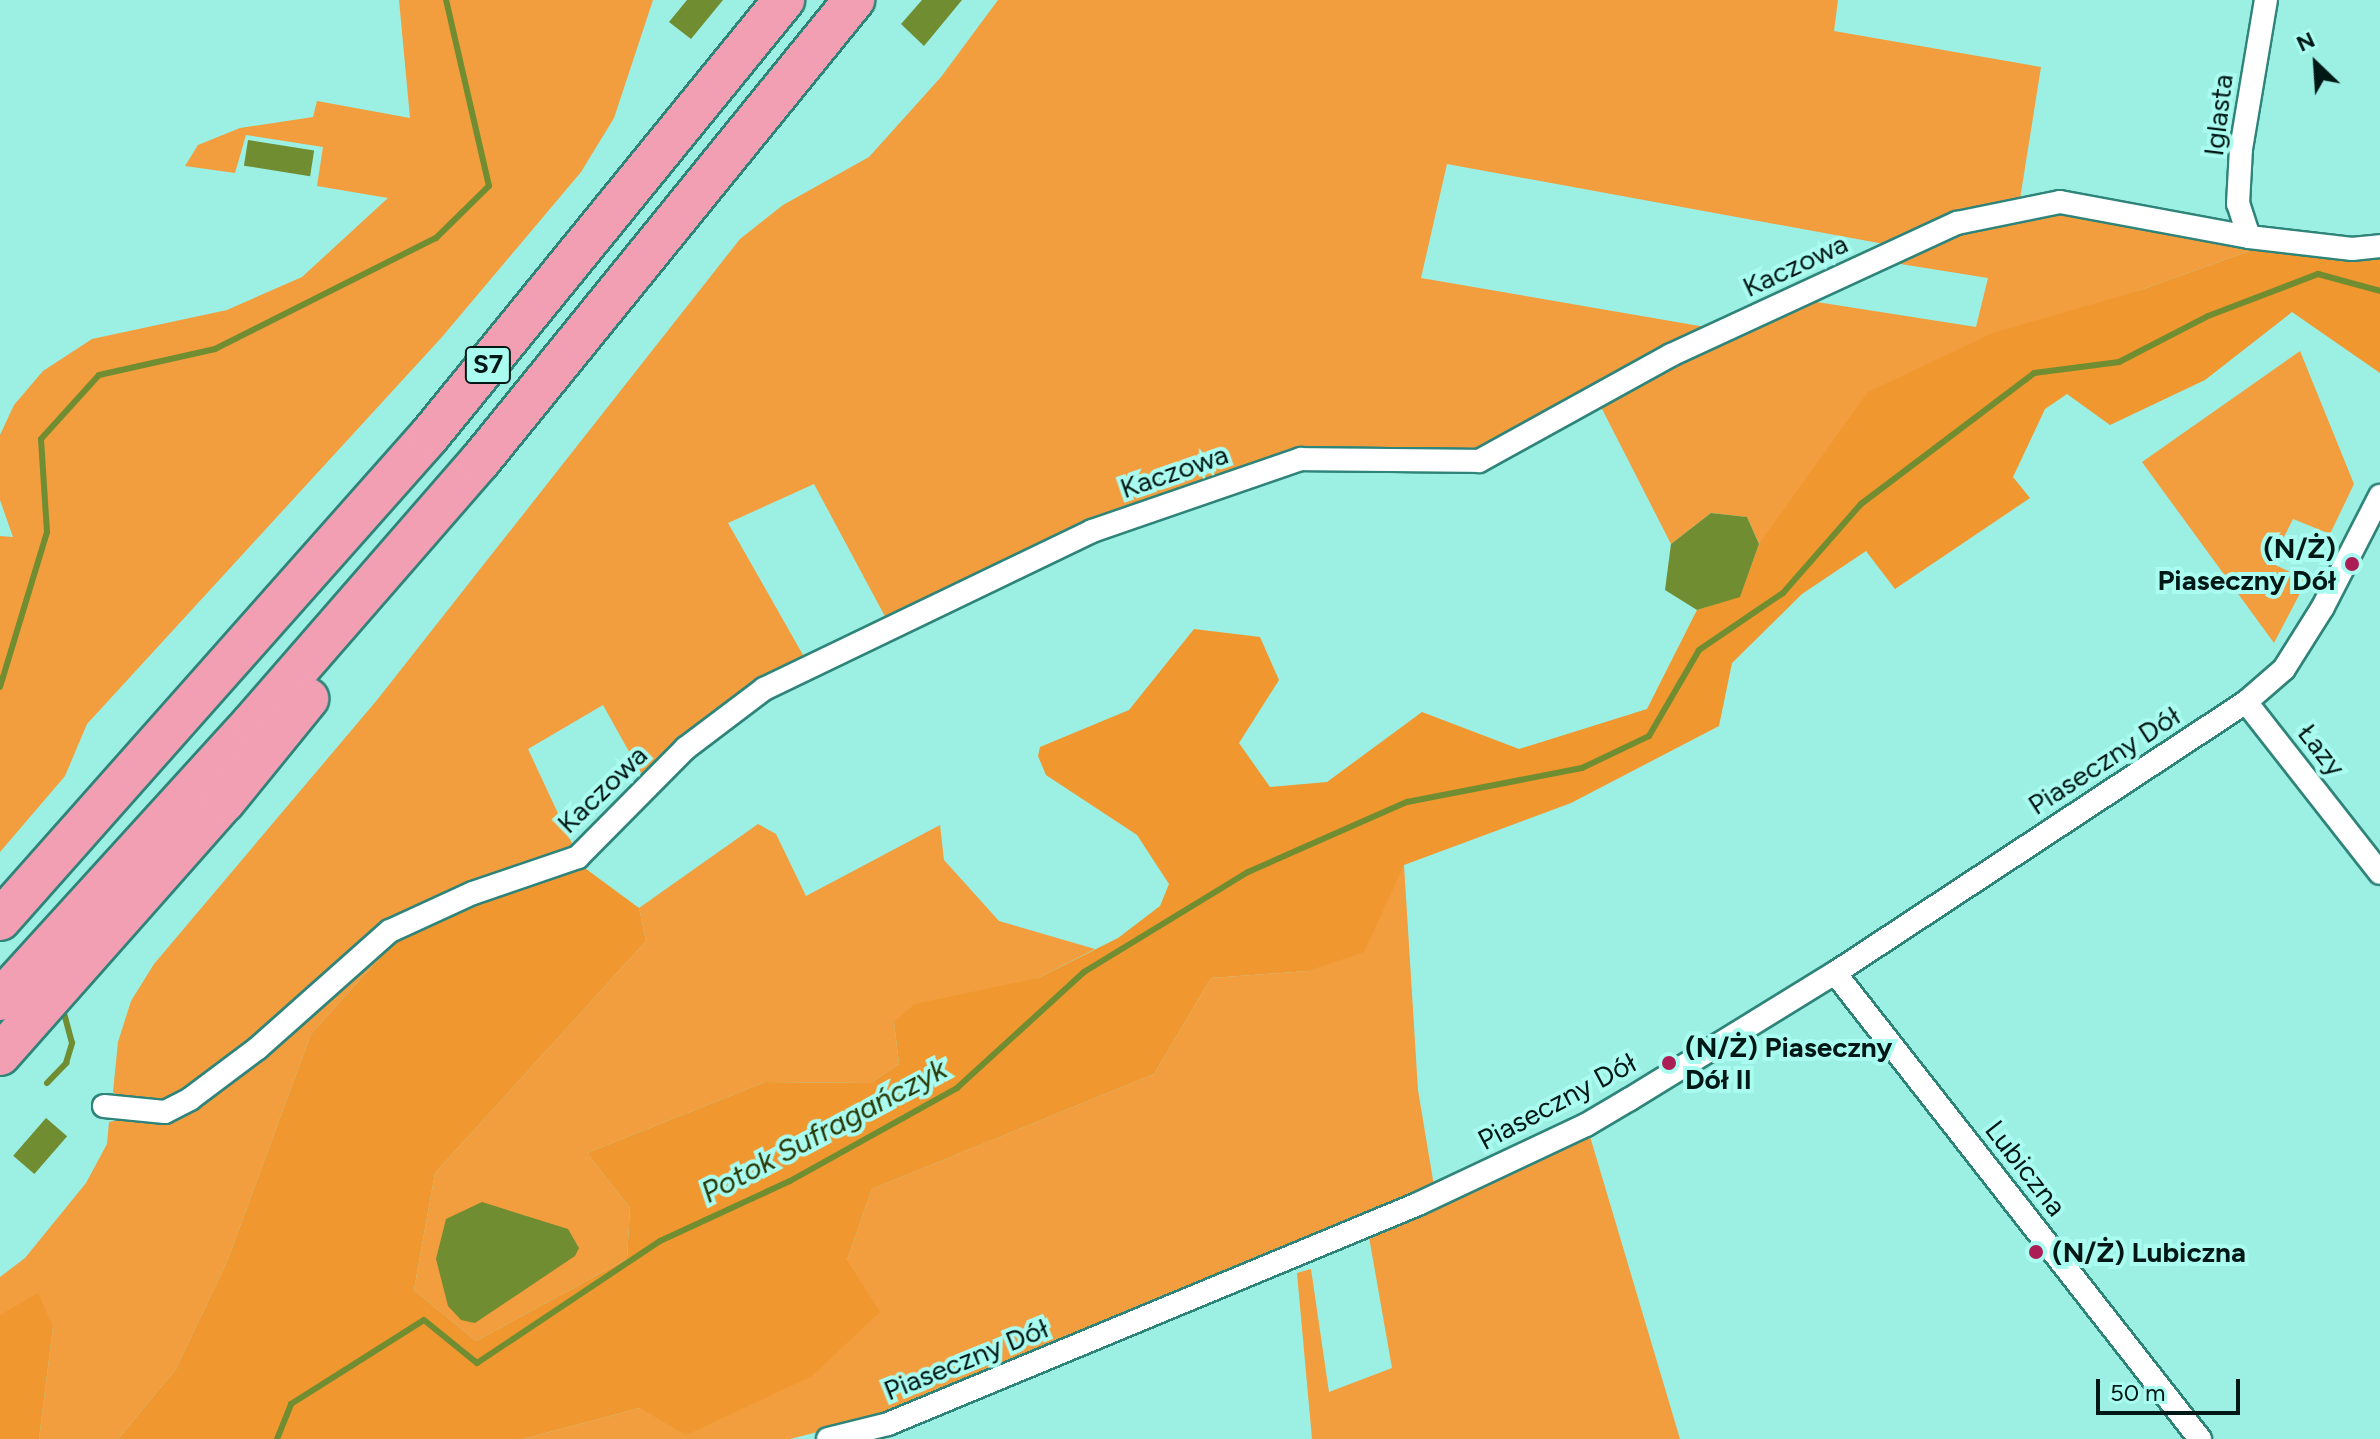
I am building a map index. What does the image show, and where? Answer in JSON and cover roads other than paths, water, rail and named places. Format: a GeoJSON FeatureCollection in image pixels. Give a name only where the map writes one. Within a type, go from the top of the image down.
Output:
{"type":"FeatureCollection","features":[{"type":"Feature","properties":{"kind":"highway","name":"S7"},"geometry":{"type":"LineString","coordinates":[[0,920],[430,435],[784,0]]}},
{"type":"Feature","properties":{"kind":"highway","name":"S7"},"geometry":{"type":"LineString","coordinates":[[0,1000],[346,618],[553,373],[854,0]]}},
{"type":"Feature","properties":{"kind":"highway"},"geometry":{"type":"LineString","coordinates":[[0,1055],[225,801],[434,544],[553,373]]}},
{"type":"Feature","properties":{"kind":"street","name":"Iglasta"},"geometry":{"type":"LineString","coordinates":[[2249,237],[2238,204],[2241,149],[2266,0]]}},
{"type":"Feature","properties":{"kind":"street","name":"Kaczowa"},"geometry":{"type":"LineString","coordinates":[[104,1106],[165,1112],[190,1099],[258,1048],[390,931],[473,893],[578,857],[686,748],[764,689],[1092,531],[1301,459],[1479,461],[1671,355],[1957,223],[2060,202],[2249,237],[2352,249],[2380,246]]}},
{"type":"Feature","properties":{"kind":"street","name":"Piaseczny Dół"},"geometry":{"type":"LineString","coordinates":[[828,1439],[888,1424],[1418,1204],[1586,1125],[1835,973],[2246,702],[2284,669],[2323,607],[2380,496]]}},
{"type":"Feature","properties":{"kind":"street","name":"Łazy"},"geometry":{"type":"LineString","coordinates":[[2246,702],[2380,873]]}},
{"type":"Feature","properties":{"kind":"street","name":"Lubiczna"},"geometry":{"type":"LineString","coordinates":[[1835,973],[2200,1439]]}},
{"type":"Feature","properties":{"kind":"waterway"},"geometry":{"type":"LineString","coordinates":[[0,687],[47,532],[41,439],[99,375],[215,349],[436,238],[489,186],[446,0]]}},
{"type":"Feature","properties":{"kind":"waterway","name":"Potok Sufragańczyk"},"geometry":{"type":"LineString","coordinates":[[277,1439],[291,1404],[424,1320],[477,1363],[660,1241],[790,1181],[957,1088],[1084,972],[1248,872],[1407,802],[1582,768],[1649,736],[1699,650],[1783,593],[1861,504],[2034,373],[2119,362],[2208,316],[2318,274],[2380,291]]}},
{"type":"Feature","properties":{"kind":"waterway"},"geometry":{"type":"LineString","coordinates":[[47,1083],[66,1063],[72,1043],[63,1010]]}},
{"type":"Feature","properties":{"kind":"place","name":"(N/Ż) Piaseczny Dół"},"geometry":{"type":"Point","coordinates":[2352,564]}},
{"type":"Feature","properties":{"kind":"place","name":"(N/Ż) Piaseczny Dół II"},"geometry":{"type":"Point","coordinates":[1669,1063]}},
{"type":"Feature","properties":{"kind":"place","name":"(N/Ż) Lubiczna"},"geometry":{"type":"Point","coordinates":[2036,1252]}}]}
